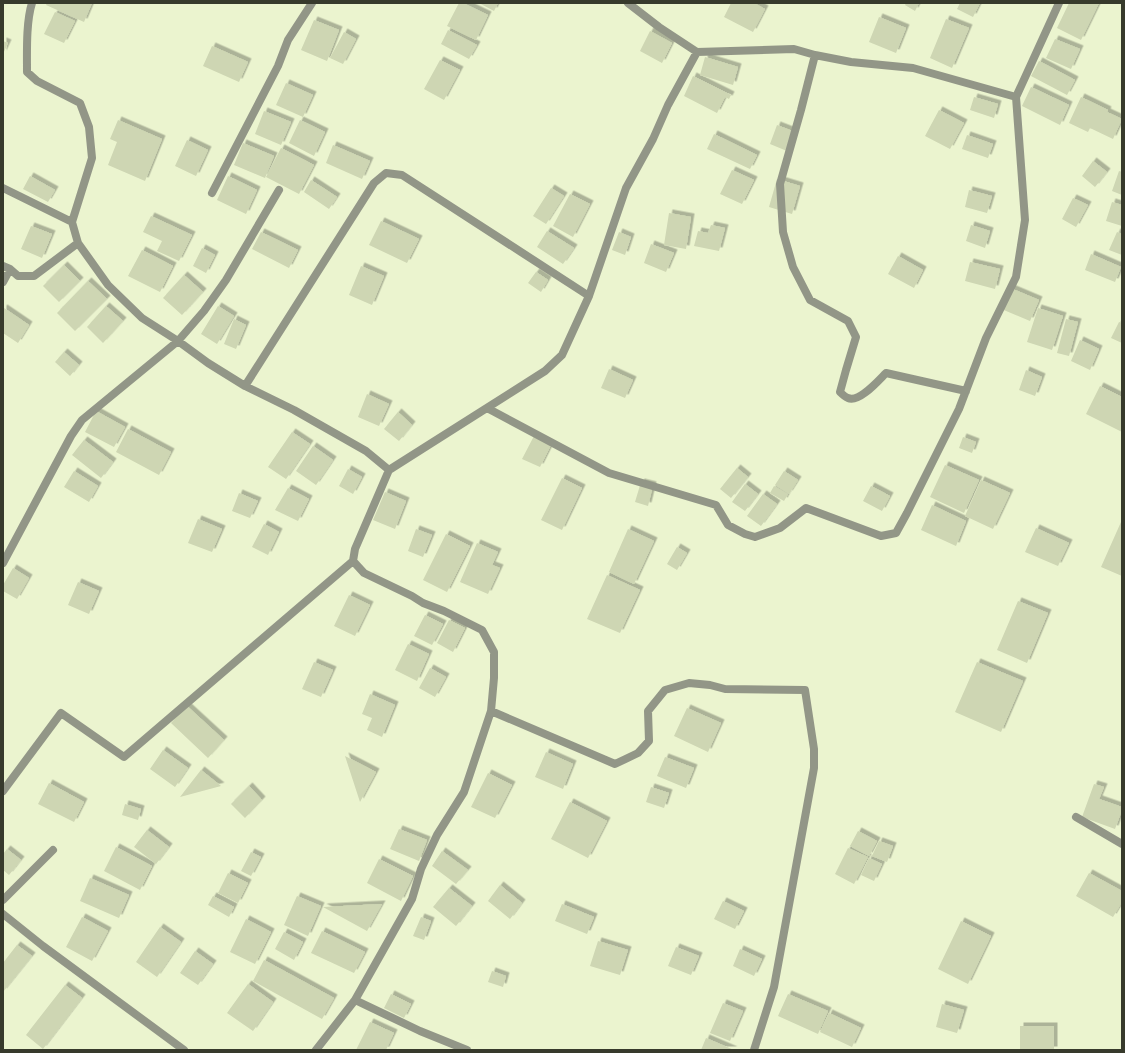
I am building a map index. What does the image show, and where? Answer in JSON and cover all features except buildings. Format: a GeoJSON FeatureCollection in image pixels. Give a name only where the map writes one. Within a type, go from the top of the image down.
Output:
{"type":"FeatureCollection","features":[{"type":"Feature","properties":{"kind":"street"},"geometry":{"type":"LineString","coordinates":[[32,3],[30,10],[27,51],[27,72],[37,81],[80,103],[89,127],[92,158],[72,222],[78,243],[108,285],[142,318],[178,341],[208,363],[245,386],[294,410],[360,448],[389,470]]}},
{"type":"Feature","properties":{"kind":"street"},"geometry":{"type":"LineString","coordinates":[[212,193],[278,66],[288,40],[312,3]]}},
{"type":"Feature","properties":{"kind":"street"},"geometry":{"type":"LineString","coordinates":[[628,3],[659,27],[698,52],[794,49],[851,62],[913,68],[1016,97]]}},
{"type":"Feature","properties":{"kind":"street"},"geometry":{"type":"LineString","coordinates":[[487,408],[609,473],[716,505],[728,525],[755,538],[780,528],[806,508],[881,536],[896,532],[908,514],[960,409],[986,338],[1016,277],[1025,220],[1016,97],[1059,3]]}},
{"type":"Feature","properties":{"kind":"street"},"geometry":{"type":"LineString","coordinates":[[3,791],[61,712],[124,757],[354,562],[355,549],[389,470],[545,370],[562,355],[590,296],[626,188],[653,139],[668,105],[698,52]]}},
{"type":"Feature","properties":{"kind":"street"},"geometry":{"type":"LineString","coordinates":[[815,55],[780,184],[783,232],[793,267],[810,300],[848,321],[856,337],[840,392],[847,398],[855,399],[866,392],[886,374],[966,391]]}},
{"type":"Feature","properties":{"kind":"street"},"geometry":{"type":"LineString","coordinates":[[245,386],[374,183],[386,173],[402,175],[590,296]]}},
{"type":"Feature","properties":{"kind":"street"},"geometry":{"type":"LineString","coordinates":[[3,188],[72,222]]}},
{"type":"Feature","properties":{"kind":"street"},"geometry":{"type":"LineString","coordinates":[[3,563],[71,436],[82,420],[178,341],[204,311],[226,280],[279,190]]}},
{"type":"Feature","properties":{"kind":"street"},"geometry":{"type":"LineString","coordinates":[[3,282],[6,267],[18,276],[34,276],[78,243]]}},
{"type":"Feature","properties":{"kind":"street"},"geometry":{"type":"LineString","coordinates":[[316,1050],[355,1000],[412,899],[421,869],[437,835],[464,792],[491,711],[494,678],[494,652],[482,630],[444,611],[423,603],[412,596],[364,573],[354,562]]}},
{"type":"Feature","properties":{"kind":"street"},"geometry":{"type":"LineString","coordinates":[[491,711],[615,764],[638,754],[649,741],[648,711],[665,690],[689,683],[710,685],[725,689],[805,690],[814,749],[814,768],[774,987],[754,1050]]}},
{"type":"Feature","properties":{"kind":"street"},"geometry":{"type":"LineString","coordinates":[[1076,817],[1122,844]]}},
{"type":"Feature","properties":{"kind":"street"},"geometry":{"type":"LineString","coordinates":[[3,900],[53,850]]}},
{"type":"Feature","properties":{"kind":"street"},"geometry":{"type":"LineString","coordinates":[[3,914],[43,946],[184,1050]]}},
{"type":"Feature","properties":{"kind":"street"},"geometry":{"type":"LineString","coordinates":[[355,1000],[420,1031],[467,1050]]}}]}
